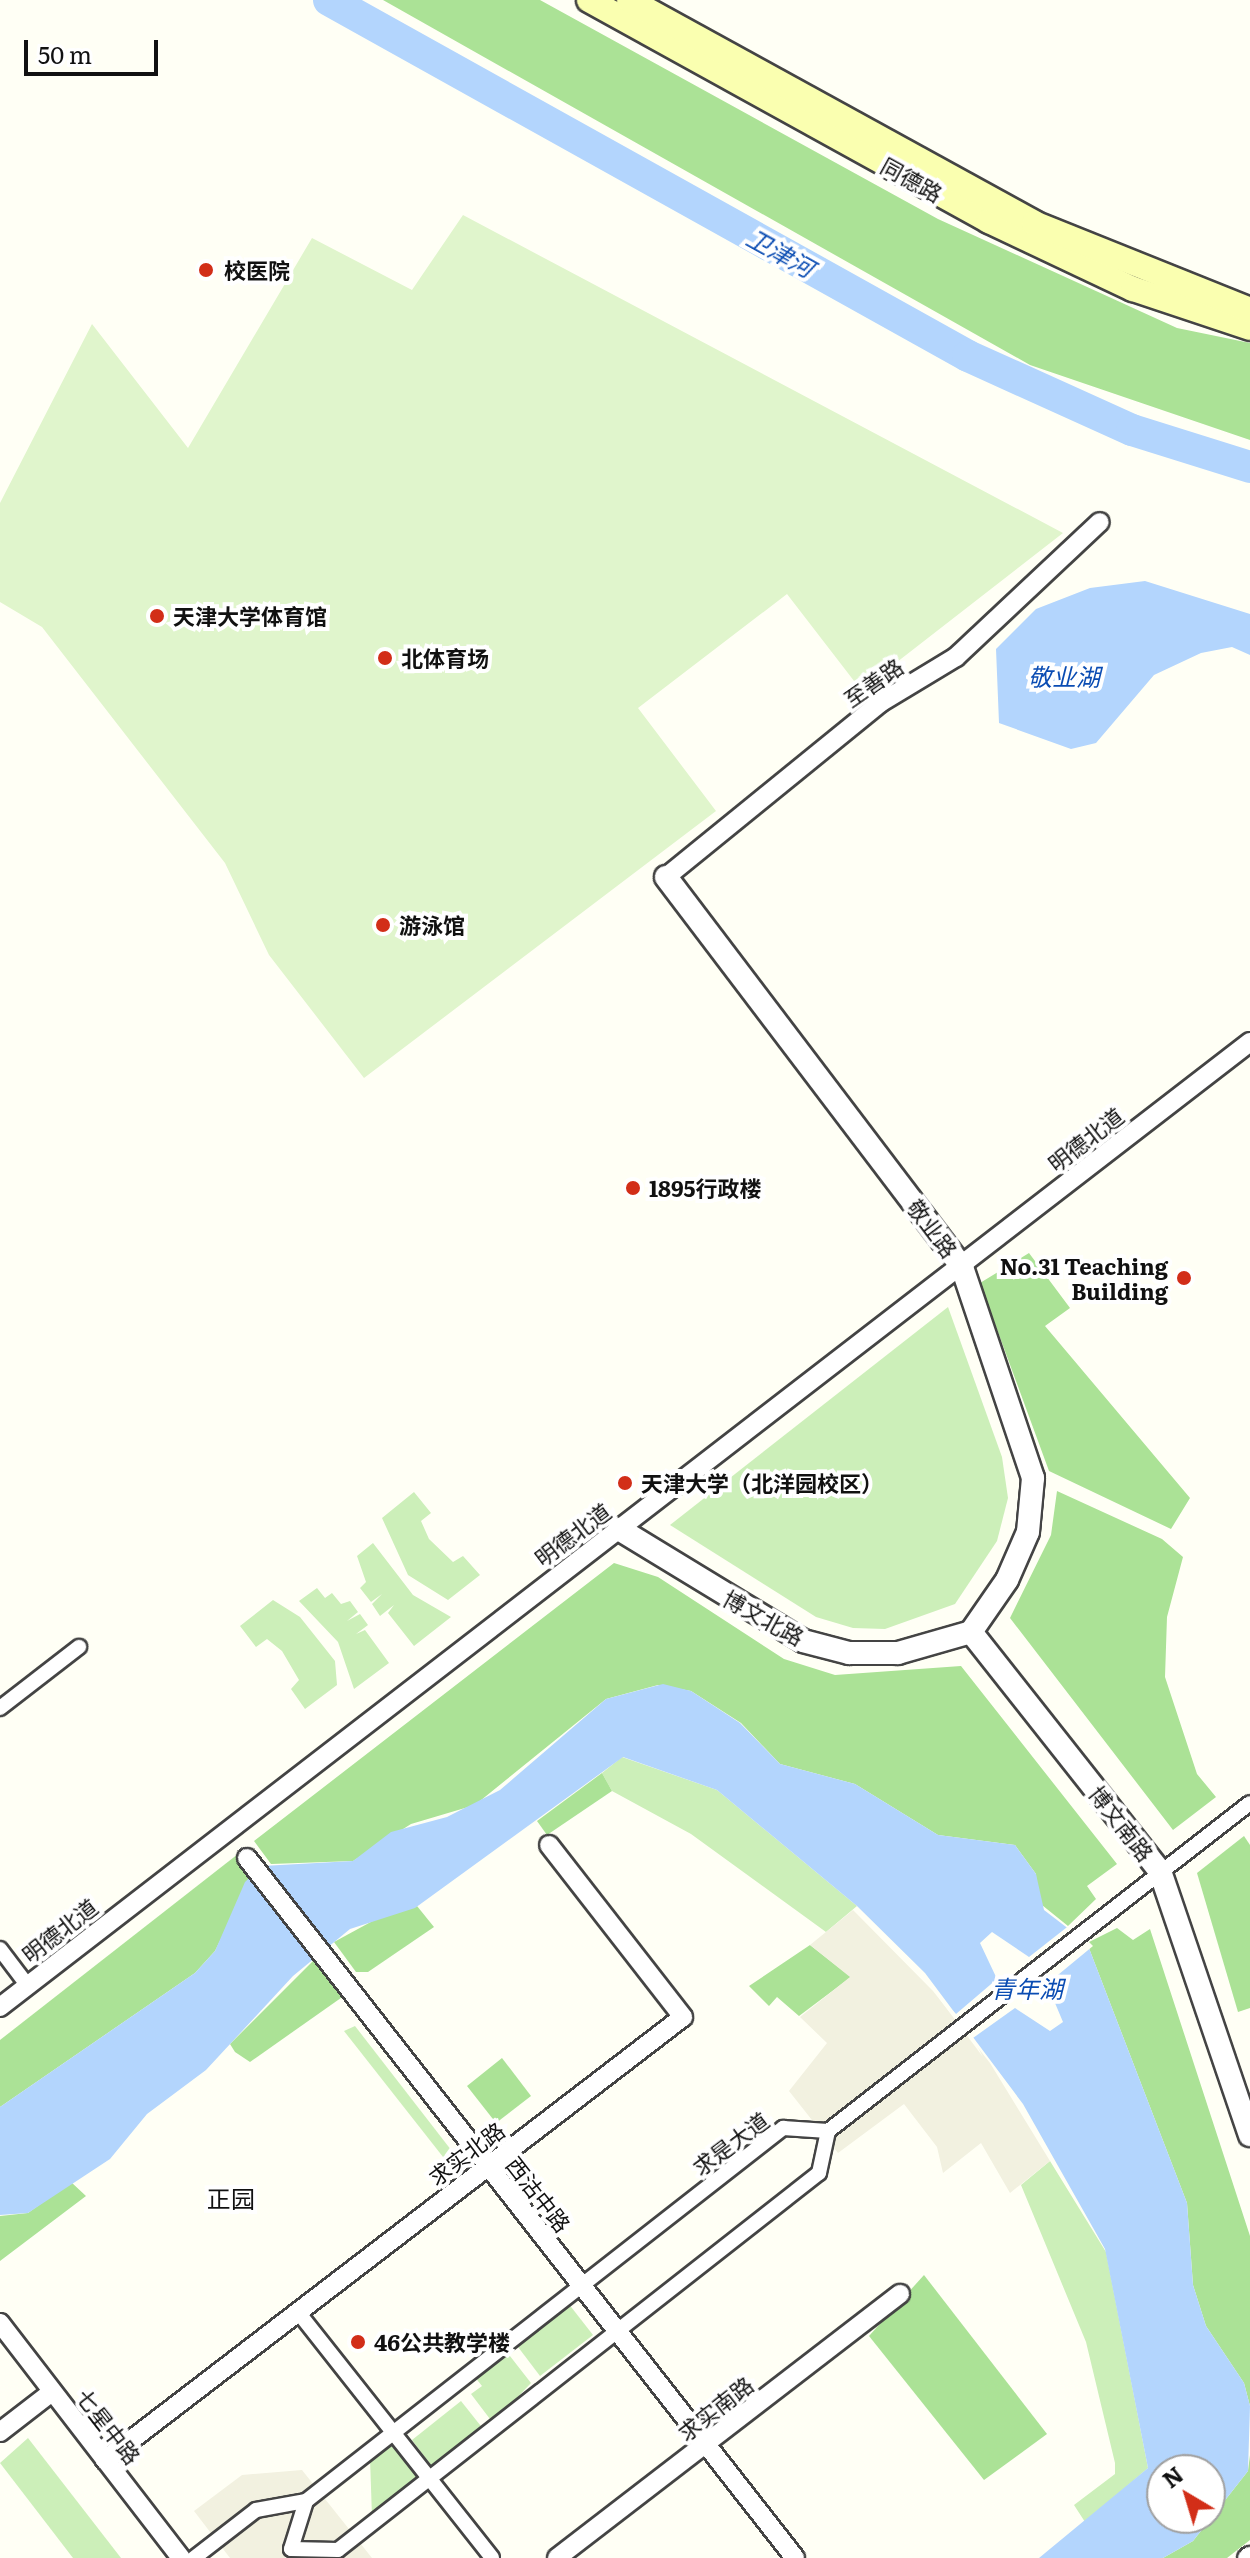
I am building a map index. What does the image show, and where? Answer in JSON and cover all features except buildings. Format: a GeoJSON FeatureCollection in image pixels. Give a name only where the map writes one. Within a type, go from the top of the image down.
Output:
{"type":"FeatureCollection","features":[{"type":"Feature","properties":{"kind":"main road","name":"同德路"},"geometry":{"type":"LineString","coordinates":[[589,0],[989,221],[1133,289],[1250,328]]}},
{"type":"Feature","properties":{"kind":"main road","name":"同德路"},"geometry":{"type":"LineString","coordinates":[[629,0],[1034,223],[1250,310]]}},
{"type":"Feature","properties":{"kind":"street","name":"至善路"},"geometry":{"type":"LineString","coordinates":[[666,877],[880,703],[956,657],[1100,522]]}},
{"type":"Feature","properties":{"kind":"street","name":"敬业路"},"geometry":{"type":"LineString","coordinates":[[666,877],[962,1267],[1033,1478],[1028,1532],[1007,1580],[971,1632]]}},
{"type":"Feature","properties":{"kind":"street","name":"明德北道"},"geometry":{"type":"LineString","coordinates":[[0,2007],[1250,1042]]}},
{"type":"Feature","properties":{"kind":"street","name":"博文北路"},"geometry":{"type":"LineString","coordinates":[[619,1529],[803,1641],[849,1653],[898,1653],[971,1632]]}},
{"type":"Feature","properties":{"kind":"street","name":"博文南路"},"geometry":{"type":"LineString","coordinates":[[971,1632],[1160,1871],[1250,2135]]}},
{"type":"Feature","properties":{"kind":"street"},"geometry":{"type":"LineString","coordinates":[[0,1708],[79,1647]]}},
{"type":"Feature","properties":{"kind":"street"},"geometry":{"type":"LineString","coordinates":[[306,2501],[286,2553],[337,2554],[819,2173],[828,2131],[1087,1926],[1250,1803]]}},
{"type":"Feature","properties":{"kind":"street","name":"求实北路"},"geometry":{"type":"LineString","coordinates":[[105,2460],[683,2017],[549,1845]]}},
{"type":"Feature","properties":{"kind":"street","name":"西沽中路"},"geometry":{"type":"LineString","coordinates":[[247,1858],[795,2558]]}},
{"type":"Feature","properties":{"kind":"street"},"geometry":{"type":"LineString","coordinates":[[0,1949],[28,1986]]}},
{"type":"Feature","properties":{"kind":"street","name":"求是大道"},"geometry":{"type":"LineString","coordinates":[[306,2501],[783,2128],[828,2131]]}},
{"type":"Feature","properties":{"kind":"street","name":"求实南路"},"geometry":{"type":"LineString","coordinates":[[557,2558],[900,2294]]}},
{"type":"Feature","properties":{"kind":"street"},"geometry":{"type":"LineString","coordinates":[[298,2312],[492,2558]]}},
{"type":"Feature","properties":{"kind":"street","name":"七星中路"},"geometry":{"type":"LineString","coordinates":[[0,2323],[181,2558]]}},
{"type":"Feature","properties":{"kind":"street"},"geometry":{"type":"LineString","coordinates":[[0,2432],[52,2392]]}},
{"type":"Feature","properties":{"kind":"street"},"geometry":{"type":"LineString","coordinates":[[194,2558],[256,2510],[306,2501]]}},
{"type":"Feature","properties":{"kind":"green space"},"geometry":{"type":"Polygon","coordinates":[[[383,0],[540,0],[938,219],[1177,328],[1250,343],[1250,440],[1030,365],[383,0]]]}},
{"type":"Feature","properties":{"kind":"green space","name":"北体育场"},"geometry":{"type":"Polygon","coordinates":[[[463,215],[1063,533],[861,690],[787,594],[638,708],[716,811],[364,1078],[269,955],[225,863],[42,627],[0,602],[0,503],[92,324],[188,448],[312,238],[412,290],[463,215]]]}},
{"type":"Feature","properties":{"kind":"green space"},"geometry":{"type":"Polygon","coordinates":[[[1029,1253],[1070,1308],[1045,1326],[1190,1498],[1171,1529],[1049,1471],[980,1283],[1029,1253]]]}},
{"type":"Feature","properties":{"kind":"green space"},"geometry":{"type":"Polygon","coordinates":[[[948,1307],[1002,1457],[1008,1498],[997,1541],[955,1604],[885,1629],[853,1628],[816,1617],[670,1525],[948,1307]]]}},
{"type":"Feature","properties":{"kind":"green space"},"geometry":{"type":"Polygon","coordinates":[[[1057,1491],[1162,1539],[1183,1557],[1167,1617],[1165,1677],[1197,1774],[1216,1797],[1173,1830],[1010,1618],[1051,1535],[1057,1491]]]}},
{"type":"Feature","properties":{"kind":"green space"},"geometry":{"type":"Polygon","coordinates":[[[414,1492],[431,1513],[421,1521],[429,1539],[453,1562],[463,1556],[480,1575],[448,1600],[408,1575],[382,1518],[414,1492]]]}},
{"type":"Feature","properties":{"kind":"green space"},"geometry":{"type":"Polygon","coordinates":[[[373,1543],[413,1595],[451,1617],[414,1646],[388,1613],[394,1605],[380,1616],[372,1604],[382,1594],[371,1602],[360,1588],[366,1582],[357,1556],[373,1543]]]}},
{"type":"Feature","properties":{"kind":"green space"},"geometry":{"type":"Polygon","coordinates":[[[614,1563],[658,1577],[784,1659],[835,1675],[961,1666],[1117,1864],[1087,1886],[1096,1899],[1068,1926],[1037,1901],[1036,1874],[1015,1845],[938,1835],[855,1784],[780,1764],[741,1723],[691,1691],[658,1685],[606,1699],[475,1805],[411,1824],[353,1861],[271,1864],[254,1841],[614,1563]]]}},
{"type":"Feature","properties":{"kind":"green space"},"geometry":{"type":"Polygon","coordinates":[[[317,1588],[325,1598],[332,1593],[341,1604],[350,1601],[358,1612],[347,1621],[360,1614],[368,1625],[356,1634],[365,1630],[389,1663],[354,1689],[338,1642],[299,1601],[317,1588]]]}},
{"type":"Feature","properties":{"kind":"green space"},"geometry":{"type":"Polygon","coordinates":[[[273,1600],[300,1617],[335,1661],[337,1685],[305,1709],[291,1689],[299,1680],[282,1651],[267,1639],[256,1647],[240,1626],[273,1600]]]}},
{"type":"Feature","properties":{"kind":"green space"},"geometry":{"type":"Polygon","coordinates":[[[622,1757],[717,1790],[857,1906],[826,1932],[691,1834],[612,1791],[602,1773],[622,1757]]]}},
{"type":"Feature","properties":{"kind":"green space"},"geometry":{"type":"Polygon","coordinates":[[[602,1773],[612,1791],[547,1835],[537,1821],[602,1773]]]}},
{"type":"Feature","properties":{"kind":"green space"},"geometry":{"type":"Polygon","coordinates":[[[1244,1836],[1250,1845],[1250,2008],[1238,2012],[1197,1873],[1244,1836]]]}},
{"type":"Feature","properties":{"kind":"green space"},"geometry":{"type":"Polygon","coordinates":[[[238,1854],[253,1874],[215,1951],[195,1973],[0,2107],[0,2040],[238,1854]]]}},
{"type":"Feature","properties":{"kind":"green space"},"geometry":{"type":"Polygon","coordinates":[[[417,1906],[434,1927],[368,1972],[356,1972],[334,1942],[391,1911],[417,1906]]]}},
{"type":"Feature","properties":{"kind":"green space"},"geometry":{"type":"Polygon","coordinates":[[[1117,1928],[1133,1940],[1150,1929],[1250,2236],[1250,2406],[1244,2383],[1206,2326],[1193,2285],[1187,2203],[1087,1943],[1117,1928]]]}},
{"type":"Feature","properties":{"kind":"green space"},"geometry":{"type":"Polygon","coordinates":[[[810,1945],[851,1977],[799,2016],[777,1997],[769,2006],[749,1986],[810,1945]]]}},
{"type":"Feature","properties":{"kind":"green space"},"geometry":{"type":"Polygon","coordinates":[[[319,1955],[348,1993],[250,2062],[235,2052],[230,2044],[319,1955]]]}},
{"type":"Feature","properties":{"kind":"green space"},"geometry":{"type":"Polygon","coordinates":[[[355,2026],[455,2155],[447,2162],[344,2031],[355,2026]]]}},
{"type":"Feature","properties":{"kind":"green space"},"geometry":{"type":"Polygon","coordinates":[[[502,2058],[531,2096],[496,2123],[467,2086],[502,2058]]]}},
{"type":"Feature","properties":{"kind":"green space"},"geometry":{"type":"Polygon","coordinates":[[[1050,2161],[1106,2252],[1146,2458],[1146,2470],[1085,2522],[1074,2505],[1115,2474],[1115,2463],[1086,2342],[1021,2185],[1050,2161]]]}},
{"type":"Feature","properties":{"kind":"green space"},"geometry":{"type":"Polygon","coordinates":[[[71,2182],[86,2196],[0,2261],[0,2216],[28,2213],[71,2182]]]}},
{"type":"Feature","properties":{"kind":"green space"},"geometry":{"type":"Polygon","coordinates":[[[924,2275],[1047,2434],[984,2480],[869,2336],[924,2275]]]}},
{"type":"Feature","properties":{"kind":"green space"},"geometry":{"type":"Polygon","coordinates":[[[568,2303],[593,2335],[540,2376],[515,2343],[568,2303]]]}},
{"type":"Feature","properties":{"kind":"green space"},"geometry":{"type":"Polygon","coordinates":[[[506,2351],[531,2383],[493,2423],[471,2394],[482,2386],[474,2376],[506,2351]]]}},
{"type":"Feature","properties":{"kind":"green space"},"geometry":{"type":"Polygon","coordinates":[[[461,2401],[484,2430],[433,2468],[412,2440],[461,2401]]]}},
{"type":"Feature","properties":{"kind":"green space"},"geometry":{"type":"Polygon","coordinates":[[[28,2438],[121,2558],[73,2558],[0,2463],[28,2438]]]}},
{"type":"Feature","properties":{"kind":"green space"},"geometry":{"type":"Polygon","coordinates":[[[391,2442],[421,2481],[372,2517],[370,2458],[391,2442]]]}},
{"type":"Feature","properties":{"kind":"green space"},"geometry":{"type":"Polygon","coordinates":[[[1250,2455],[1250,2540],[1227,2558],[1163,2558],[1193,2541],[1198,2534],[1226,2534],[1226,2499],[1248,2471],[1250,2455]]]}},
{"type":"Feature","properties":{"kind":"shaded area"},"geometry":{"type":"Polygon","coordinates":[[[853,1910],[933,1991],[990,2063],[1050,2161],[1010,2193],[981,2143],[943,2173],[937,2147],[904,2104],[838,2153],[789,2091],[827,2043],[800,2017],[850,1977],[810,1945],[853,1910]]]}},
{"type":"Feature","properties":{"kind":"shaded area"},"geometry":{"type":"Polygon","coordinates":[[[302,2470],[372,2558],[230,2558],[194,2511],[242,2475],[302,2470]]]}},
{"type":"Feature","properties":{"kind":"water","name":"敬业湖"},"geometry":{"type":"Polygon","coordinates":[[[1145,581],[1250,614],[1250,655],[1232,647],[1201,653],[1154,675],[1096,743],[1071,749],[999,723],[996,649],[1036,609],[1090,588],[1145,581]]]}},
{"type":"Feature","properties":{"kind":"water","name":"青年湖"},"geometry":{"type":"Polygon","coordinates":[[[663,1684],[691,1691],[740,1723],[780,1764],[855,1784],[938,1835],[1015,1845],[1036,1874],[1044,1910],[1087,1943],[1187,2203],[1193,2285],[1206,2326],[1244,2383],[1250,2406],[1248,2471],[1226,2499],[1226,2454],[1146,2454],[1146,2458],[1105,2249],[1023,2104],[925,1973],[857,1906],[717,1790],[623,1757],[415,1908],[350,1929],[293,1976],[206,2070],[147,2114],[110,2159],[28,2213],[0,2215],[0,2107],[195,1973],[215,1951],[245,1882],[262,1866],[353,1861],[391,1832],[447,1817],[500,1790],[606,1699],[663,1684]]]}},
{"type":"Feature","properties":{"kind":"water","name":"青年湖"},"geometry":{"type":"Polygon","coordinates":[[[1146,2470],[1146,2534],[1198,2534],[1193,2541],[1163,2558],[1039,2558],[1146,2470]]]}},
{"type":"Feature","properties":{"kind":"pier"},"geometry":{"type":"Polygon","coordinates":[[[1071,1924],[1093,1946],[1047,1984],[1063,2022],[1050,2031],[1015,2008],[973,2038],[983,2057],[938,1997],[956,2014],[997,1979],[980,1943],[992,1932],[1029,1957],[1071,1924]]]}},
{"type":"Feature","properties":{"kind":"waterway","name":"卫津河"},"geometry":{"type":"LineString","coordinates":[[329,0],[968,356],[1132,430],[1250,467]]}},
{"type":"Feature","properties":{"kind":"place","name":"校医院"},"geometry":{"type":"Point","coordinates":[206,270]}},
{"type":"Feature","properties":{"kind":"place","name":"天津大学体育馆"},"geometry":{"type":"Point","coordinates":[157,616]}},
{"type":"Feature","properties":{"kind":"place","name":"北体育场"},"geometry":{"type":"Point","coordinates":[385,658]}},
{"type":"Feature","properties":{"kind":"place","name":"游泳馆"},"geometry":{"type":"Point","coordinates":[383,925]}},
{"type":"Feature","properties":{"kind":"place","name":"1895行政楼"},"geometry":{"type":"Point","coordinates":[633,1188]}},
{"type":"Feature","properties":{"kind":"place","name":"No.31 Teaching Building"},"geometry":{"type":"Point","coordinates":[1184,1278]}},
{"type":"Feature","properties":{"kind":"place","name":"天津大学（北洋园校区）"},"geometry":{"type":"Point","coordinates":[625,1483]}},
{"type":"Feature","properties":{"kind":"place","name":"46公共教学楼"},"geometry":{"type":"Point","coordinates":[358,2342]}},
{"type":"Feature","properties":{"kind":"district","name":"正园"},"geometry":{"type":"Point","coordinates":[231,2198]}}]}
